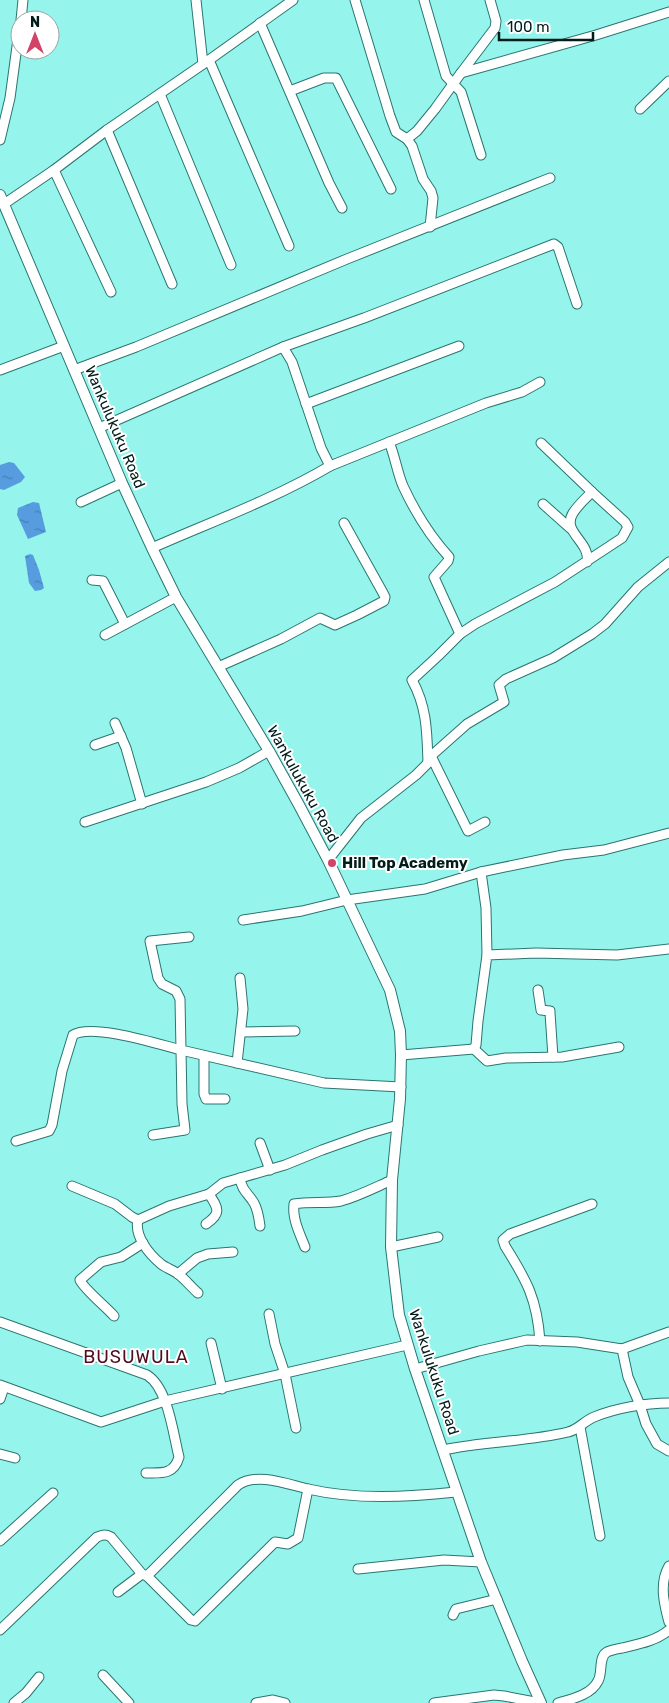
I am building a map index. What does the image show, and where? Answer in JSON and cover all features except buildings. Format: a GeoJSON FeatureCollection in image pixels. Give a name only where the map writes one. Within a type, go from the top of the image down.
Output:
{"type":"FeatureCollection","features":[{"type":"Feature","properties":{"kind":"main road","name":"Wankulukuku Road"},"geometry":{"type":"LineString","coordinates":[[2,200],[122,484],[176,597],[269,751],[328,860],[390,990],[400,1031],[401,1055],[398,1125],[392,1180],[391,1247],[399,1315],[415,1370],[481,1562],[541,1703]]}},
{"type":"Feature","properties":{"kind":"street"},"geometry":{"type":"LineString","coordinates":[[196,0],[206,62],[289,246]]}},
{"type":"Feature","properties":{"kind":"street"},"geometry":{"type":"LineString","coordinates":[[2,200],[54,170],[106,130],[293,0]]}},
{"type":"Feature","properties":{"kind":"street"},"geometry":{"type":"LineString","coordinates":[[355,0],[396,132],[407,139],[412,146],[423,180],[431,191],[433,198],[430,227]]}},
{"type":"Feature","properties":{"kind":"street"},"geometry":{"type":"LineString","coordinates":[[424,0],[446,76],[461,92],[481,155]]}},
{"type":"Feature","properties":{"kind":"street"},"geometry":{"type":"LineString","coordinates":[[407,139],[416,132],[495,28],[496,21],[490,0]]}},
{"type":"Feature","properties":{"kind":"street"},"geometry":{"type":"LineString","coordinates":[[461,74],[669,12]]}},
{"type":"Feature","properties":{"kind":"street"},"geometry":{"type":"LineString","coordinates":[[260,23],[329,183],[342,208]]}},
{"type":"Feature","properties":{"kind":"street"},"geometry":{"type":"LineString","coordinates":[[0,140],[10,98],[15,60]]}},
{"type":"Feature","properties":{"kind":"street"},"geometry":{"type":"LineString","coordinates":[[290,91],[324,78],[336,78],[391,189]]}},
{"type":"Feature","properties":{"kind":"street"},"geometry":{"type":"LineString","coordinates":[[640,109],[669,80]]}},
{"type":"Feature","properties":{"kind":"street"},"geometry":{"type":"LineString","coordinates":[[160,94],[232,265]]}},
{"type":"Feature","properties":{"kind":"street"},"geometry":{"type":"LineString","coordinates":[[106,130],[172,284]]}},
{"type":"Feature","properties":{"kind":"street"},"geometry":{"type":"LineString","coordinates":[[54,170],[110,292]]}},
{"type":"Feature","properties":{"kind":"street"},"geometry":{"type":"LineString","coordinates":[[74,370],[136,347],[347,259],[550,178]]}},
{"type":"Feature","properties":{"kind":"street"},"geometry":{"type":"LineString","coordinates":[[99,428],[284,346],[364,318],[554,244],[558,247],[577,304]]}},
{"type":"Feature","properties":{"kind":"street"},"geometry":{"type":"LineString","coordinates":[[0,370],[64,346]]}},
{"type":"Feature","properties":{"kind":"street"},"geometry":{"type":"LineString","coordinates":[[284,346],[292,362],[321,448],[330,466]]}},
{"type":"Feature","properties":{"kind":"street"},"geometry":{"type":"LineString","coordinates":[[306,404],[459,346]]}},
{"type":"Feature","properties":{"kind":"street"},"geometry":{"type":"LineString","coordinates":[[152,548],[234,513],[330,466],[486,403],[522,392],[540,382]]}},
{"type":"Feature","properties":{"kind":"street"},"geometry":{"type":"LineString","coordinates":[[389,442],[403,484],[414,508],[432,538],[449,557],[448,561],[434,576],[460,634]]}},
{"type":"Feature","properties":{"kind":"street"},"geometry":{"type":"LineString","coordinates":[[485,822],[468,831],[430,760],[426,723],[420,694],[412,680],[460,634],[587,562],[622,538],[628,527],[610,507],[541,443]]}},
{"type":"Feature","properties":{"kind":"street"},"geometry":{"type":"LineString","coordinates":[[81,502],[122,484]]}},
{"type":"Feature","properties":{"kind":"street"},"geometry":{"type":"LineString","coordinates":[[571,529],[572,514],[592,492]]}},
{"type":"Feature","properties":{"kind":"street"},"geometry":{"type":"LineString","coordinates":[[543,504],[571,529],[586,548],[587,562]]}},
{"type":"Feature","properties":{"kind":"street"},"geometry":{"type":"LineString","coordinates":[[218,667],[280,639],[320,618],[335,624],[357,615],[384,600],[386,597],[344,523]]}},
{"type":"Feature","properties":{"kind":"street"},"geometry":{"type":"LineString","coordinates":[[328,860],[361,818],[416,775],[467,724],[504,702],[499,685],[506,679],[552,658],[606,624],[638,587],[669,562]]}},
{"type":"Feature","properties":{"kind":"street"},"geometry":{"type":"LineString","coordinates":[[92,580],[103,582],[125,624]]}},
{"type":"Feature","properties":{"kind":"street"},"geometry":{"type":"LineString","coordinates":[[105,635],[176,597]]}},
{"type":"Feature","properties":{"kind":"street"},"geometry":{"type":"LineString","coordinates":[[114,723],[126,748],[142,804]]}},
{"type":"Feature","properties":{"kind":"street"},"geometry":{"type":"LineString","coordinates":[[95,745],[121,736]]}},
{"type":"Feature","properties":{"kind":"street"},"geometry":{"type":"LineString","coordinates":[[85,822],[206,782],[239,768],[269,751]]}},
{"type":"Feature","properties":{"kind":"street"},"geometry":{"type":"LineString","coordinates":[[243,920],[302,911],[347,900],[425,889],[481,872],[562,855],[604,850],[669,834]]}},
{"type":"Feature","properties":{"kind":"street"},"geometry":{"type":"LineString","coordinates":[[474,1049],[487,954],[486,908],[481,872]]}},
{"type":"Feature","properties":{"kind":"street"},"geometry":{"type":"LineString","coordinates":[[153,1136],[185,1130],[182,1104],[180,999],[176,991],[162,984],[158,978],[150,940],[189,936]]}},
{"type":"Feature","properties":{"kind":"street"},"geometry":{"type":"LineString","coordinates":[[487,954],[617,955],[669,949]]}},
{"type":"Feature","properties":{"kind":"street"},"geometry":{"type":"LineString","coordinates":[[237,1063],[243,1009],[240,978]]}},
{"type":"Feature","properties":{"kind":"street"},"geometry":{"type":"LineString","coordinates":[[538,990],[541,1010],[550,1011],[553,1057]]}},
{"type":"Feature","properties":{"kind":"street"},"geometry":{"type":"LineString","coordinates":[[241,1032],[295,1031]]}},
{"type":"Feature","properties":{"kind":"street"},"geometry":{"type":"LineString","coordinates":[[16,1140],[49,1131],[52,1125],[62,1071],[72,1035],[77,1032],[97,1032],[134,1038],[324,1083],[400,1087]]}},
{"type":"Feature","properties":{"kind":"street"},"geometry":{"type":"LineString","coordinates":[[401,1055],[474,1049],[487,1061],[506,1058],[567,1056],[619,1047]]}},
{"type":"Feature","properties":{"kind":"street"},"geometry":{"type":"LineString","coordinates":[[204,1056],[204,1094],[206,1099],[225,1099]]}},
{"type":"Feature","properties":{"kind":"street"},"geometry":{"type":"LineString","coordinates":[[138,1220],[169,1206],[209,1194],[223,1183],[285,1166],[322,1150],[398,1125]]}},
{"type":"Feature","properties":{"kind":"street"},"geometry":{"type":"LineString","coordinates":[[260,1143],[270,1170]]}},
{"type":"Feature","properties":{"kind":"street"},"geometry":{"type":"LineString","coordinates":[[240,1178],[244,1192],[254,1204],[260,1226]]}},
{"type":"Feature","properties":{"kind":"street"},"geometry":{"type":"LineString","coordinates":[[305,1247],[295,1220],[294,1204],[340,1201],[392,1180]]}},
{"type":"Feature","properties":{"kind":"street"},"geometry":{"type":"LineString","coordinates":[[72,1186],[115,1204],[138,1220]]}},
{"type":"Feature","properties":{"kind":"street"},"geometry":{"type":"LineString","coordinates":[[206,1224],[213,1220],[217,1213],[217,1206],[209,1194]]}},
{"type":"Feature","properties":{"kind":"street"},"geometry":{"type":"LineString","coordinates":[[540,1341],[538,1317],[529,1287],[503,1240],[510,1234],[592,1204]]}},
{"type":"Feature","properties":{"kind":"street"},"geometry":{"type":"LineString","coordinates":[[138,1220],[137,1226],[143,1243],[161,1264],[178,1274],[198,1294]]}},
{"type":"Feature","properties":{"kind":"street"},"geometry":{"type":"LineString","coordinates":[[391,1247],[438,1237]]}},
{"type":"Feature","properties":{"kind":"street"},"geometry":{"type":"LineString","coordinates":[[114,1316],[81,1284],[80,1280],[101,1262],[121,1257],[143,1243]]}},
{"type":"Feature","properties":{"kind":"street"},"geometry":{"type":"LineString","coordinates":[[178,1274],[197,1258],[208,1254],[233,1252]]}},
{"type":"Feature","properties":{"kind":"street"},"geometry":{"type":"LineString","coordinates":[[269,1314],[275,1344],[285,1374],[296,1428]]}},
{"type":"Feature","properties":{"kind":"street"},"geometry":{"type":"LineString","coordinates":[[0,1322],[147,1375],[155,1380],[165,1401],[179,1456],[177,1464],[171,1470],[163,1473],[146,1473]]}},
{"type":"Feature","properties":{"kind":"street"},"geometry":{"type":"LineString","coordinates":[[415,1370],[478,1351],[527,1340],[577,1342],[622,1349],[669,1330]]}},
{"type":"Feature","properties":{"kind":"street"},"geometry":{"type":"LineString","coordinates":[[211,1343],[222,1389]]}},
{"type":"Feature","properties":{"kind":"street"},"geometry":{"type":"LineString","coordinates":[[0,1399],[2,1386],[96,1422],[165,1401],[407,1345]]}},
{"type":"Feature","properties":{"kind":"street"},"geometry":{"type":"LineString","coordinates":[[622,1349],[628,1377],[649,1431],[657,1444],[669,1451]]}},
{"type":"Feature","properties":{"kind":"street"},"geometry":{"type":"LineString","coordinates":[[443,1450],[488,1442],[543,1438],[571,1432],[597,1416],[640,1405],[669,1403]]}},
{"type":"Feature","properties":{"kind":"street"},"geometry":{"type":"LineString","coordinates":[[580,1427],[600,1536]]}},
{"type":"Feature","properties":{"kind":"street"},"geometry":{"type":"LineString","coordinates":[[0,1454],[15,1458]]}},
{"type":"Feature","properties":{"kind":"street"},"geometry":{"type":"LineString","coordinates":[[118,1592],[144,1575],[245,1480],[255,1479],[294,1484],[359,1496],[456,1492]]}},
{"type":"Feature","properties":{"kind":"street"},"geometry":{"type":"LineString","coordinates":[[0,1630],[97,1537],[106,1534],[111,1537],[144,1575],[191,1620],[195,1620],[271,1546],[278,1542],[288,1544],[298,1538],[308,1488]]}},
{"type":"Feature","properties":{"kind":"street"},"geometry":{"type":"LineString","coordinates":[[0,1541],[53,1493]]}},
{"type":"Feature","properties":{"kind":"street"},"geometry":{"type":"LineString","coordinates":[[358,1569],[444,1560],[481,1562]]}},
{"type":"Feature","properties":{"kind":"street"},"geometry":{"type":"LineString","coordinates":[[669,1566],[664,1579],[663,1602],[669,1622]]}},
{"type":"Feature","properties":{"kind":"street"},"geometry":{"type":"LineString","coordinates":[[453,1615],[456,1609],[496,1599]]}},
{"type":"Feature","properties":{"kind":"street"},"geometry":{"type":"LineString","coordinates":[[558,1703],[588,1692],[597,1684],[602,1658],[606,1652],[648,1642],[669,1630]]}},
{"type":"Feature","properties":{"kind":"street"},"geometry":{"type":"LineString","coordinates":[[103,1675],[119,1690],[129,1703]]}},
{"type":"Feature","properties":{"kind":"street"},"geometry":{"type":"LineString","coordinates":[[14,1703],[26,1693],[39,1676]]}},
{"type":"Feature","properties":{"kind":"street"},"geometry":{"type":"LineString","coordinates":[[434,1703],[494,1695],[541,1703]]}},
{"type":"Feature","properties":{"kind":"street"},"geometry":{"type":"LineString","coordinates":[[256,1703],[273,1700],[285,1703]]}},
{"type":"Feature","properties":{"kind":"water"},"geometry":{"type":"Polygon","coordinates":[[[9,462],[14,463],[25,477],[21,482],[4,490],[0,489],[0,465],[9,462]]]}},
{"type":"Feature","properties":{"kind":"water"},"geometry":{"type":"Polygon","coordinates":[[[33,502],[39,503],[46,532],[28,539],[17,515],[18,508],[33,502]]]}},
{"type":"Feature","properties":{"kind":"water"},"geometry":{"type":"Polygon","coordinates":[[[33,555],[39,570],[44,588],[41,590],[35,591],[29,583],[25,556],[33,555]]]}},
{"type":"Feature","properties":{"kind":"place","name":"Hill Top Academy"},"geometry":{"type":"Point","coordinates":[332,863]}},
{"type":"Feature","properties":{"kind":"district","name":"BUSUWULA"},"geometry":{"type":"Point","coordinates":[136,1357]}}]}
